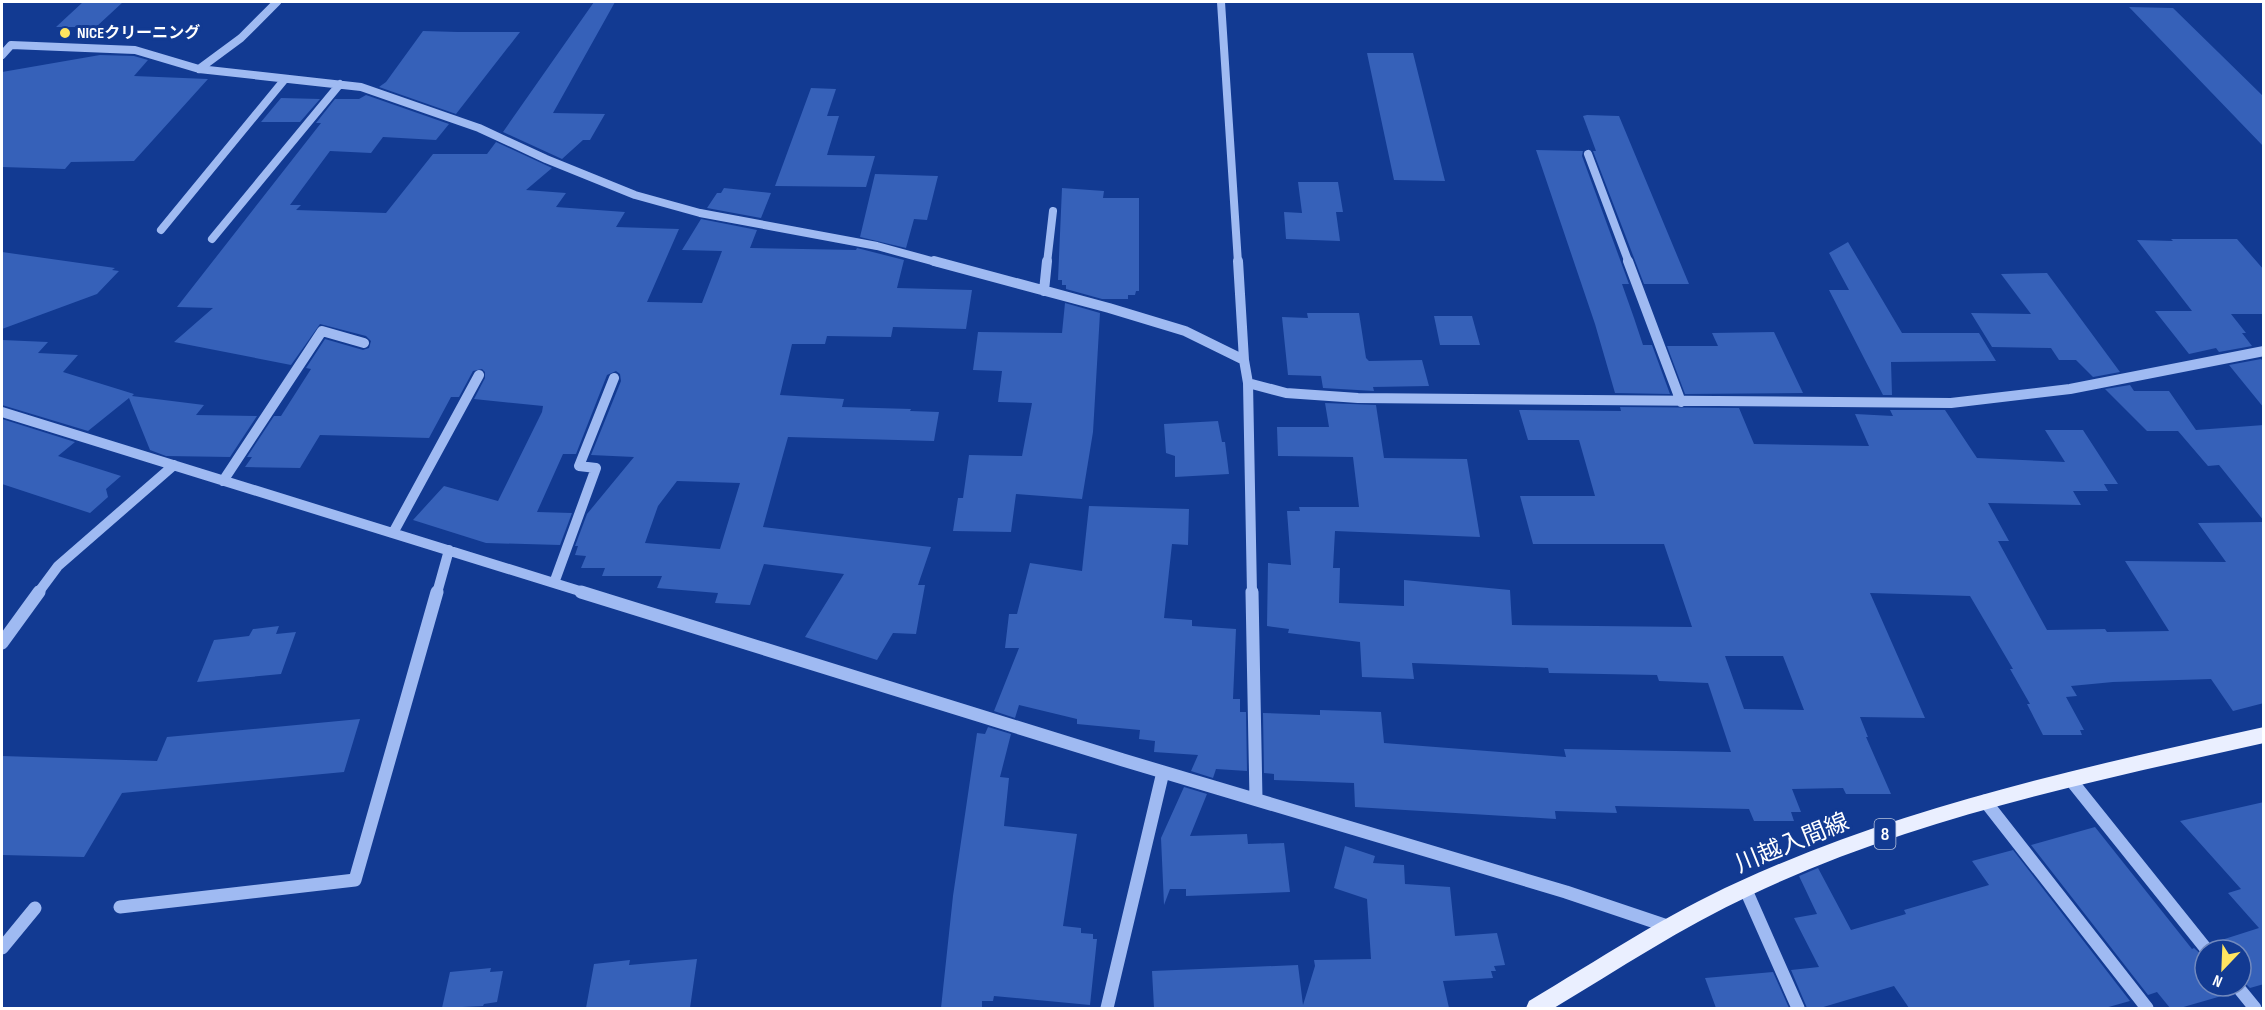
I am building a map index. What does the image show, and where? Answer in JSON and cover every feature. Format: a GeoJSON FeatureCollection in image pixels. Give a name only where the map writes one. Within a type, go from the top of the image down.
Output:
{"type":"FeatureCollection","features":[{"type":"Feature","properties":{"kind":"main road","name":"川越入間線"},"geometry":{"type":"LineString","coordinates":[[1536,1008],[1670,927],[1745,888],[1835,850],[1985,801],[2070,779],[2264,735]]}},
{"type":"Feature","properties":{"kind":"street"},"geometry":{"type":"LineString","coordinates":[[199,69],[224,54],[243,38],[277,2]]}},
{"type":"Feature","properties":{"kind":"street"},"geometry":{"type":"LineString","coordinates":[[1221,2],[1244,360],[1248,383],[1256,799]]}},
{"type":"Feature","properties":{"kind":"street"},"geometry":{"type":"LineString","coordinates":[[2,44],[135,50],[199,69],[361,87],[479,128],[546,159],[636,195],[700,213],[877,246],[1044,291],[1185,331],[1244,360]]}},
{"type":"Feature","properties":{"kind":"street"},"geometry":{"type":"LineString","coordinates":[[2,55],[11,45]]}},
{"type":"Feature","properties":{"kind":"street"},"geometry":{"type":"LineString","coordinates":[[160,230],[285,79]]}},
{"type":"Feature","properties":{"kind":"street"},"geometry":{"type":"LineString","coordinates":[[212,239],[340,84]]}},
{"type":"Feature","properties":{"kind":"street"},"geometry":{"type":"LineString","coordinates":[[1588,154],[1681,402]]}},
{"type":"Feature","properties":{"kind":"street"},"geometry":{"type":"LineString","coordinates":[[1044,291],[1053,211]]}},
{"type":"Feature","properties":{"kind":"street"},"geometry":{"type":"LineString","coordinates":[[223,480],[322,331],[364,342]]}},
{"type":"Feature","properties":{"kind":"street"},"geometry":{"type":"LineString","coordinates":[[1248,383],[1286,393],[1358,398],[1951,403],[2014,399],[2098,386],[2264,351]]}},
{"type":"Feature","properties":{"kind":"street"},"geometry":{"type":"LineString","coordinates":[[393,533],[479,375]]}},
{"type":"Feature","properties":{"kind":"street"},"geometry":{"type":"LineString","coordinates":[[554,583],[596,468],[579,466],[614,378]]}},
{"type":"Feature","properties":{"kind":"street"},"geometry":{"type":"LineString","coordinates":[[2,412],[1163,772],[1566,892],[1670,927]]}},
{"type":"Feature","properties":{"kind":"street"},"geometry":{"type":"LineString","coordinates":[[2,643],[58,566],[174,465]]}},
{"type":"Feature","properties":{"kind":"street"},"geometry":{"type":"LineString","coordinates":[[120,907],[355,880],[449,550]]}},
{"type":"Feature","properties":{"kind":"street"},"geometry":{"type":"LineString","coordinates":[[1107,1008],[1163,772]]}},
{"type":"Feature","properties":{"kind":"street"},"geometry":{"type":"LineString","coordinates":[[2070,779],[2197,938]]}},
{"type":"Feature","properties":{"kind":"street"},"geometry":{"type":"LineString","coordinates":[[1985,801],[2147,1008]]}},
{"type":"Feature","properties":{"kind":"street"},"geometry":{"type":"LineString","coordinates":[[1745,888],[1798,1008]]}},
{"type":"Feature","properties":{"kind":"street"},"geometry":{"type":"LineString","coordinates":[[2,948],[35,908]]}},
{"type":"Feature","properties":{"kind":"building"},"geometry":{"type":"Polygon","coordinates":[[[83,2],[123,2],[96,27],[56,27],[83,2]]]}},
{"type":"Feature","properties":{"kind":"building"},"geometry":{"type":"Polygon","coordinates":[[[594,2],[615,2],[553,113],[605,114],[590,140],[583,140],[562,159],[503,132],[594,2]]]}},
{"type":"Feature","properties":{"kind":"building"},"geometry":{"type":"Polygon","coordinates":[[[2129,7],[2173,8],[2264,97],[2264,147],[2129,7]]]}},
{"type":"Feature","properties":{"kind":"building"},"geometry":{"type":"Polygon","coordinates":[[[423,31],[520,32],[456,114],[379,87],[386,82],[423,31]]]}},
{"type":"Feature","properties":{"kind":"building"},"geometry":{"type":"Polygon","coordinates":[[[1367,53],[1413,53],[1445,181],[1394,180],[1367,53]]]}},
{"type":"Feature","properties":{"kind":"building"},"geometry":{"type":"Polygon","coordinates":[[[100,55],[134,56],[148,60],[134,76],[208,79],[134,161],[71,162],[65,169],[2,167],[2,72],[100,55]]]}},
{"type":"Feature","properties":{"kind":"building"},"geometry":{"type":"Polygon","coordinates":[[[811,88],[836,89],[827,116],[839,116],[827,155],[875,156],[866,187],[775,186],[811,88]]]}},
{"type":"Feature","properties":{"kind":"building"},"geometry":{"type":"Polygon","coordinates":[[[366,95],[449,124],[436,140],[383,137],[371,153],[330,151],[290,205],[301,205],[296,210],[386,213],[433,154],[487,154],[496,142],[552,168],[526,190],[566,193],[556,207],[625,212],[616,227],[679,229],[647,302],[702,303],[722,251],[682,250],[701,219],[757,230],[750,248],[856,250],[857,248],[904,260],[897,288],[972,290],[966,329],[893,327],[891,337],[827,336],[825,344],[792,344],[780,395],[844,399],[842,407],[939,412],[934,441],[788,437],[763,527],[931,547],[918,585],[925,585],[916,634],[893,633],[877,660],[805,637],[844,574],[764,564],[750,605],[715,603],[718,593],[657,588],[662,576],[602,576],[605,568],[581,568],[586,556],[575,555],[578,546],[575,546],[587,514],[634,457],[591,455],[621,381],[620,374],[616,371],[607,375],[576,454],[563,454],[537,512],[572,513],[560,545],[486,543],[413,520],[444,486],[498,501],[542,412],[543,406],[474,399],[485,378],[485,372],[482,369],[473,371],[459,397],[451,397],[429,438],[320,435],[300,468],[245,467],[252,457],[247,457],[274,416],[281,416],[311,369],[306,368],[325,339],[363,350],[369,348],[371,341],[366,336],[320,324],[291,365],[174,342],[213,308],[177,307],[321,123],[316,123],[335,99],[359,99],[366,95]],[[677,481],[658,506],[645,543],[720,549],[740,483],[677,481]]]}},
{"type":"Feature","properties":{"kind":"building"},"geometry":{"type":"Polygon","coordinates":[[[281,98],[320,99],[300,122],[261,122],[281,98]]]}},
{"type":"Feature","properties":{"kind":"building"},"geometry":{"type":"Polygon","coordinates":[[[1583,116],[1619,116],[1689,284],[1644,284],[1593,151],[1596,151],[1583,116]]]}},
{"type":"Feature","properties":{"kind":"building"},"geometry":{"type":"Polygon","coordinates":[[[1536,150],[1583,151],[1582,156],[1629,284],[1622,284],[1643,345],[1652,345],[1670,394],[1615,393],[1595,324],[1536,150]]]}},
{"type":"Feature","properties":{"kind":"building"},"geometry":{"type":"Polygon","coordinates":[[[875,174],[938,176],[927,220],[914,219],[906,248],[860,237],[875,174]]]}},
{"type":"Feature","properties":{"kind":"building"},"geometry":{"type":"Polygon","coordinates":[[[1298,182],[1338,182],[1343,212],[1336,212],[1340,241],[1286,239],[1284,212],[1302,213],[1298,182]]]}},
{"type":"Feature","properties":{"kind":"building"},"geometry":{"type":"Polygon","coordinates":[[[724,188],[771,193],[761,218],[707,208],[717,193],[721,193],[724,188]]]}},
{"type":"Feature","properties":{"kind":"building"},"geometry":{"type":"Polygon","coordinates":[[[1062,188],[1104,191],[1103,198],[1139,198],[1139,291],[1136,291],[1135,295],[1128,295],[1128,299],[1102,299],[1066,289],[1066,285],[1062,285],[1062,280],[1058,280],[1062,188]]]}},
{"type":"Feature","properties":{"kind":"building"},"geometry":{"type":"Polygon","coordinates":[[[2171,239],[2237,239],[2264,270],[2264,314],[2231,314],[2246,333],[2242,333],[2252,346],[2219,352],[2216,348],[2189,354],[2155,311],[2192,311],[2137,240],[2173,241],[2171,239]]]}},
{"type":"Feature","properties":{"kind":"building"},"geometry":{"type":"Polygon","coordinates":[[[1848,242],[1902,333],[1979,333],[1996,361],[1891,362],[1892,395],[1883,395],[1829,290],[1849,290],[1829,253],[1848,242]]]}},
{"type":"Feature","properties":{"kind":"building"},"geometry":{"type":"Polygon","coordinates":[[[2,252],[115,268],[112,270],[119,271],[97,294],[2,329],[2,252]]]}},
{"type":"Feature","properties":{"kind":"building"},"geometry":{"type":"Polygon","coordinates":[[[2047,273],[2120,372],[2093,377],[2076,360],[2059,360],[2051,348],[1992,347],[1971,313],[2031,314],[2001,274],[2047,273]]]}},
{"type":"Feature","properties":{"kind":"building"},"geometry":{"type":"Polygon","coordinates":[[[1065,303],[1100,313],[1093,432],[1082,499],[1016,494],[1011,532],[953,531],[958,498],[963,498],[969,455],[1022,456],[1032,403],[998,402],[1002,371],[973,370],[978,332],[1062,333],[1065,303]]]}},
{"type":"Feature","properties":{"kind":"building"},"geometry":{"type":"Polygon","coordinates":[[[1307,313],[1359,313],[1366,358],[1369,361],[1422,360],[1429,386],[1373,387],[1374,391],[1323,388],[1321,376],[1288,375],[1282,317],[1308,318],[1307,313]]]}},
{"type":"Feature","properties":{"kind":"building"},"geometry":{"type":"Polygon","coordinates":[[[1434,316],[1472,316],[1480,345],[1440,345],[1434,316]]]}},
{"type":"Feature","properties":{"kind":"building"},"geometry":{"type":"Polygon","coordinates":[[[1774,332],[1803,393],[1685,394],[1667,346],[1718,346],[1712,333],[1774,332]]]}},
{"type":"Feature","properties":{"kind":"building"},"geometry":{"type":"Polygon","coordinates":[[[2,340],[48,342],[38,353],[78,355],[63,372],[134,394],[132,396],[204,405],[196,415],[257,416],[230,457],[166,456],[150,450],[129,398],[88,431],[2,405],[2,340]]]}},
{"type":"Feature","properties":{"kind":"building"},"geometry":{"type":"Polygon","coordinates":[[[2261,359],[2264,362],[2264,408],[2229,365],[2261,359]]]}},
{"type":"Feature","properties":{"kind":"building"},"geometry":{"type":"Polygon","coordinates":[[[2130,385],[2134,391],[2169,391],[2196,430],[2264,425],[2264,521],[2219,465],[2208,466],[2178,431],[2147,431],[2105,389],[2130,385]]]}},
{"type":"Feature","properties":{"kind":"building"},"geometry":{"type":"Polygon","coordinates":[[[1325,403],[1376,405],[1384,458],[1467,459],[1480,537],[1335,531],[1333,568],[1340,568],[1339,603],[1404,606],[1404,580],[1510,590],[1512,625],[1692,627],[1664,544],[1533,544],[1520,496],[1595,496],[1579,440],[1528,440],[1519,410],[1621,411],[1620,407],[1739,408],[1754,444],[1869,446],[1855,414],[1893,416],[1890,410],[1945,410],[1977,458],[2065,462],[2045,430],[2083,430],[2118,484],[2104,484],[2108,491],[2073,491],[2081,505],[1988,503],[2009,541],[1998,541],[2047,630],[2169,631],[2125,561],[2226,562],[2198,523],[2264,522],[2264,703],[2233,711],[2211,679],[2113,682],[2071,686],[2077,696],[2066,697],[2084,730],[2080,730],[2082,735],[2043,735],[2027,704],[2030,704],[2010,669],[2013,669],[1970,596],[1870,593],[1925,718],[1860,717],[1868,737],[1866,737],[1891,794],[1846,794],[1843,788],[1792,789],[1801,812],[1791,812],[1794,821],[1754,821],[1749,809],[1615,806],[1617,813],[1555,811],[1556,819],[1355,807],[1354,783],[1274,780],[1274,774],[1264,773],[1263,713],[1320,715],[1320,710],[1381,712],[1384,743],[1566,757],[1564,749],[1731,752],[1708,683],[1659,681],[1657,675],[1549,673],[1548,668],[1412,663],[1414,679],[1362,677],[1360,642],[1288,633],[1289,629],[1267,626],[1268,563],[1291,565],[1287,511],[1300,511],[1299,507],[1359,507],[1353,457],[1278,456],[1277,427],[1329,427],[1325,403]],[[1725,656],[1744,709],[1804,710],[1783,656],[1725,656]]]}},
{"type":"Feature","properties":{"kind":"building"},"geometry":{"type":"Polygon","coordinates":[[[2,419],[75,442],[58,456],[121,476],[106,489],[108,497],[90,513],[2,484],[2,419]]]}},
{"type":"Feature","properties":{"kind":"building"},"geometry":{"type":"Polygon","coordinates":[[[1218,421],[1222,442],[1225,442],[1229,474],[1175,477],[1175,456],[1166,453],[1164,424],[1218,421]]]}},
{"type":"Feature","properties":{"kind":"building"},"geometry":{"type":"Polygon","coordinates":[[[1089,506],[1189,509],[1188,545],[1172,544],[1164,618],[1192,620],[1192,626],[1236,629],[1233,699],[1240,699],[1240,712],[1246,712],[1247,771],[1216,769],[1213,778],[1191,771],[1198,755],[1154,752],[1155,741],[1139,739],[1140,730],[1077,724],[1077,719],[1019,705],[1015,718],[994,711],[1019,648],[1005,648],[1009,614],[1017,614],[1030,563],[1082,571],[1089,506]]]}},
{"type":"Feature","properties":{"kind":"building"},"geometry":{"type":"Polygon","coordinates":[[[279,626],[276,634],[296,632],[281,674],[197,682],[214,640],[249,636],[253,629],[279,626]]]}},
{"type":"Feature","properties":{"kind":"building"},"geometry":{"type":"Polygon","coordinates":[[[360,719],[344,772],[122,793],[84,857],[2,855],[2,756],[157,761],[167,737],[360,719]]]}},
{"type":"Feature","properties":{"kind":"building"},"geometry":{"type":"Polygon","coordinates":[[[988,727],[1011,734],[1000,777],[1009,778],[1004,826],[1077,834],[1063,926],[1081,928],[1081,933],[1093,934],[1093,939],[1097,939],[1090,1005],[994,996],[993,1001],[982,1001],[982,1008],[941,1008],[953,896],[977,733],[985,734],[988,727]]]}},
{"type":"Feature","properties":{"kind":"building"},"geometry":{"type":"Polygon","coordinates":[[[1184,787],[1207,794],[1190,836],[1247,834],[1248,844],[1284,843],[1290,892],[1186,896],[1186,889],[1170,889],[1164,905],[1161,838],[1184,787]]]}},
{"type":"Feature","properties":{"kind":"building"},"geometry":{"type":"Polygon","coordinates":[[[2264,802],[2264,984],[2253,987],[2253,938],[2228,938],[2259,928],[2228,893],[2241,889],[2180,821],[2264,802]]]}},
{"type":"Feature","properties":{"kind":"building"},"geometry":{"type":"Polygon","coordinates":[[[2095,827],[2193,948],[2193,998],[2215,998],[2180,1008],[2170,1008],[2157,992],[2148,995],[2031,845],[2095,827]]]}},
{"type":"Feature","properties":{"kind":"building"},"geometry":{"type":"Polygon","coordinates":[[[1345,846],[1375,856],[1373,863],[1404,865],[1405,884],[1450,887],[1455,936],[1497,933],[1505,965],[1494,966],[1496,971],[1491,971],[1493,978],[1443,981],[1449,1008],[1154,1008],[1152,971],[1298,965],[1303,1005],[1315,966],[1314,960],[1371,959],[1367,899],[1334,888],[1345,846]]]}},
{"type":"Feature","properties":{"kind":"building"},"geometry":{"type":"Polygon","coordinates":[[[2013,850],[2130,1001],[2105,1008],[1909,1008],[1894,986],[1820,1008],[1807,1008],[1791,970],[1819,967],[1794,918],[1817,914],[1799,876],[1818,868],[1851,930],[1906,914],[1904,910],[1989,885],[1972,861],[2013,850]]]}},
{"type":"Feature","properties":{"kind":"building"},"geometry":{"type":"Polygon","coordinates":[[[697,959],[690,1008],[586,1008],[594,964],[630,960],[629,965],[697,959]]]}},
{"type":"Feature","properties":{"kind":"building"},"geometry":{"type":"Polygon","coordinates":[[[491,968],[490,972],[503,971],[497,1002],[483,1006],[442,1008],[450,972],[491,968]]]}},
{"type":"Feature","properties":{"kind":"building"},"geometry":{"type":"Polygon","coordinates":[[[1773,972],[1789,1008],[1716,1008],[1705,978],[1773,972]]]}},
{"type":"Feature","properties":{"kind":"place","name":"NICEクリーニング"},"geometry":{"type":"Point","coordinates":[65,33]}}]}
